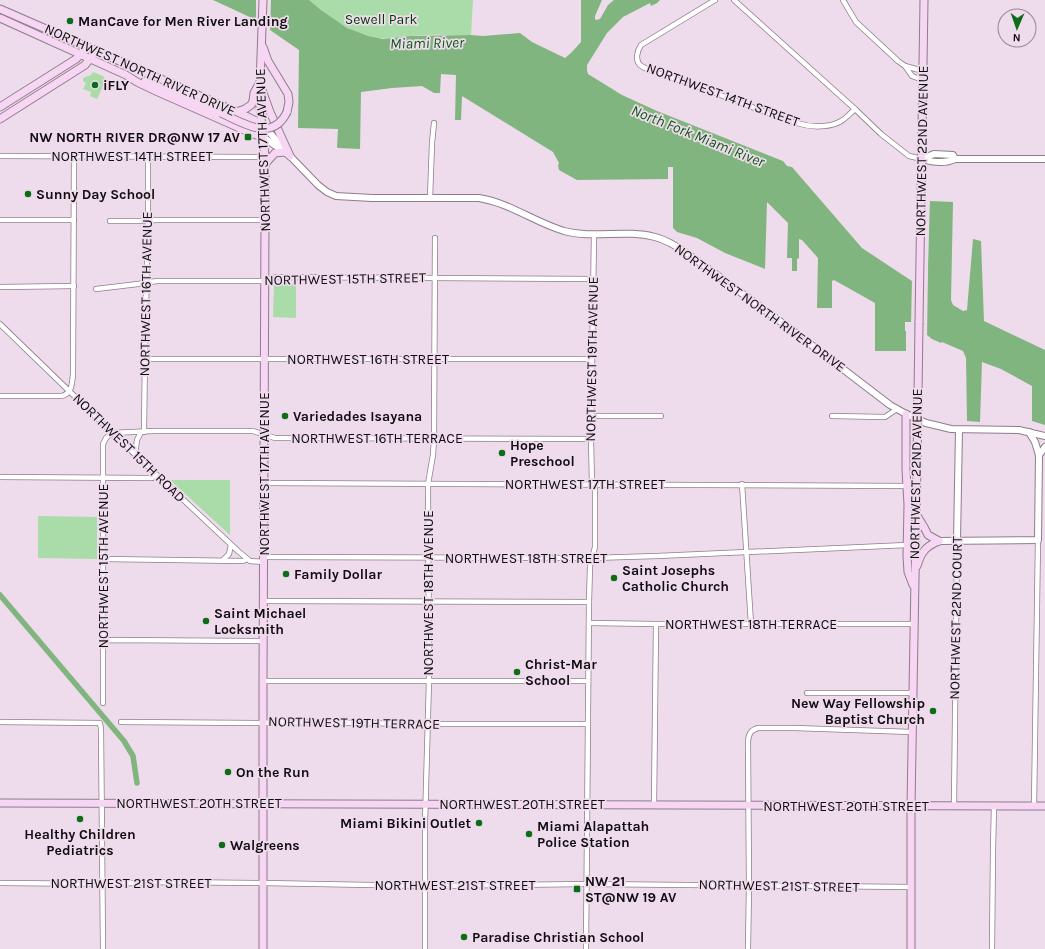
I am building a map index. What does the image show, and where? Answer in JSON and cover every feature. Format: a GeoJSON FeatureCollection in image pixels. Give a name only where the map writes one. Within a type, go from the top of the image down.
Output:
{"type":"FeatureCollection","features":[{"type":"Feature","properties":{"kind":"main road","name":"NORTHWEST 17TH AVENUE"},"geometry":{"type":"LineString","coordinates":[[263,0],[260,84],[265,160],[263,949]]}},
{"type":"Feature","properties":{"kind":"main road","name":"NORTHWEST 22ND AVENUE"},"geometry":{"type":"LineString","coordinates":[[911,949],[912,732],[924,0]]}},
{"type":"Feature","properties":{"kind":"main road","name":"NORTHWEST NORTH RIVER DRIVE"},"geometry":{"type":"LineString","coordinates":[[0,9],[262,124]]}},
{"type":"Feature","properties":{"kind":"main road","name":"NORTHWEST NORTH RIVER DRIVE"},"geometry":{"type":"LineString","coordinates":[[0,18],[126,75],[158,92],[263,137]]}},
{"type":"Feature","properties":{"kind":"main road"},"geometry":{"type":"LineString","coordinates":[[126,75],[151,83],[255,128],[263,129],[271,127],[283,119],[287,112],[289,102],[288,94],[268,62],[262,38]]}},
{"type":"Feature","properties":{"kind":"main road"},"geometry":{"type":"LineString","coordinates":[[0,107],[76,60],[87,48]]}},
{"type":"Feature","properties":{"kind":"main road"},"geometry":{"type":"LineString","coordinates":[[0,119],[85,65],[96,51]]}},
{"type":"Feature","properties":{"kind":"main road"},"geometry":{"type":"LineString","coordinates":[[236,112],[251,105],[254,93],[260,84]]}},
{"type":"Feature","properties":{"kind":"main road"},"geometry":{"type":"LineString","coordinates":[[260,84],[287,154],[275,153],[265,160]]}},
{"type":"Feature","properties":{"kind":"main road"},"geometry":{"type":"LineString","coordinates":[[906,414],[908,572],[914,591]]}},
{"type":"Feature","properties":{"kind":"main road"},"geometry":{"type":"LineString","coordinates":[[916,514],[928,535],[939,541]]}},
{"type":"Feature","properties":{"kind":"main road"},"geometry":{"type":"LineString","coordinates":[[915,574],[924,550],[931,544],[939,541]]}},
{"type":"Feature","properties":{"kind":"main road","name":"NORTHWEST 20TH STREET"},"geometry":{"type":"LineString","coordinates":[[0,803],[1045,806]]}},
{"type":"Feature","properties":{"kind":"street","name":"NORTHWEST 14TH STREET"},"geometry":{"type":"LineString","coordinates":[[715,0],[645,42],[639,48],[637,58],[640,64],[647,69],[796,123],[816,126],[831,126],[842,121],[855,109]]}},
{"type":"Feature","properties":{"kind":"street"},"geometry":{"type":"LineString","coordinates":[[734,0],[881,134],[912,158],[922,159],[934,154],[953,155],[955,159],[1045,159]]}},
{"type":"Feature","properties":{"kind":"street"},"geometry":{"type":"LineString","coordinates":[[843,0],[856,22],[905,66],[912,76],[923,80]]}},
{"type":"Feature","properties":{"kind":"street"},"geometry":{"type":"LineString","coordinates":[[905,66],[923,71]]}},
{"type":"Feature","properties":{"kind":"street"},"geometry":{"type":"LineString","coordinates":[[430,198],[434,123]]}},
{"type":"Feature","properties":{"kind":"street","name":"NORTHWEST NORTH RIVER DRIVE"},"geometry":{"type":"LineString","coordinates":[[262,124],[277,140],[287,154],[311,178],[327,192],[341,197],[472,198],[491,200],[556,228],[569,232],[649,236],[660,239],[678,248],[759,306],[897,409],[906,414],[926,423],[959,430],[1014,430],[1045,436]]}},
{"type":"Feature","properties":{"kind":"street","name":"NORTHWEST NORTH RIVER DRIVE"},"geometry":{"type":"LineString","coordinates":[[263,137],[287,154]]}},
{"type":"Feature","properties":{"kind":"street","name":"NORTHWEST 14TH STREET"},"geometry":{"type":"LineString","coordinates":[[0,156],[148,156],[265,160]]}},
{"type":"Feature","properties":{"kind":"street"},"geometry":{"type":"LineString","coordinates":[[0,396],[62,396],[70,392],[72,386],[74,156]]}},
{"type":"Feature","properties":{"kind":"street","name":"NORTHWEST 16TH AVENUE"},"geometry":{"type":"LineString","coordinates":[[142,432],[147,282],[148,156]]}},
{"type":"Feature","properties":{"kind":"street"},"geometry":{"type":"LineString","coordinates":[[0,220],[74,220]]}},
{"type":"Feature","properties":{"kind":"street"},"geometry":{"type":"LineString","coordinates":[[110,221],[265,220]]}},
{"type":"Feature","properties":{"kind":"street","name":"NORTHWEST 19TH AVENUE"},"geometry":{"type":"LineString","coordinates":[[586,949],[589,602],[590,566],[595,547],[594,484],[591,439],[594,234]]}},
{"type":"Feature","properties":{"kind":"street","name":"NORTHWEST 18TH AVENUE"},"geometry":{"type":"LineString","coordinates":[[425,949],[429,680],[428,484],[434,439],[434,238]]}},
{"type":"Feature","properties":{"kind":"street","name":"NORTHWEST 15TH STREET"},"geometry":{"type":"LineString","coordinates":[[96,289],[157,281],[265,281],[276,277],[593,279]]}},
{"type":"Feature","properties":{"kind":"street"},"geometry":{"type":"LineString","coordinates":[[0,287],[74,286]]}},
{"type":"Feature","properties":{"kind":"street","name":"NORTHWEST 15TH ROAD"},"geometry":{"type":"LineString","coordinates":[[0,324],[135,455],[247,559]]}},
{"type":"Feature","properties":{"kind":"street","name":"NORTHWEST 16TH STREET"},"geometry":{"type":"LineString","coordinates":[[145,359],[592,359]]}},
{"type":"Feature","properties":{"kind":"street"},"geometry":{"type":"LineString","coordinates":[[832,416],[885,417],[897,409]]}},
{"type":"Feature","properties":{"kind":"street"},"geometry":{"type":"LineString","coordinates":[[591,416],[661,416]]}},
{"type":"Feature","properties":{"kind":"street","name":"NORTHWEST 22ND COURT"},"geometry":{"type":"LineString","coordinates":[[954,806],[959,430]]}},
{"type":"Feature","properties":{"kind":"street","name":"NORTHWEST 16TH TERRACE"},"geometry":{"type":"LineString","coordinates":[[112,433],[253,431],[275,438],[591,439]]}},
{"type":"Feature","properties":{"kind":"street"},"geometry":{"type":"LineString","coordinates":[[135,455],[137,440],[142,432]]}},
{"type":"Feature","properties":{"kind":"street"},"geometry":{"type":"LineString","coordinates":[[1029,432],[1035,442],[1039,455],[1034,806]]}},
{"type":"Feature","properties":{"kind":"street","name":"NORTHWEST 15TH AVENUE"},"geometry":{"type":"LineString","coordinates":[[103,703],[104,444],[106,438],[112,433]]}},
{"type":"Feature","properties":{"kind":"street"},"geometry":{"type":"LineString","coordinates":[[1039,455],[1045,448]]}},
{"type":"Feature","properties":{"kind":"street"},"geometry":{"type":"LineString","coordinates":[[0,477],[152,478],[156,474]]}},
{"type":"Feature","properties":{"kind":"street","name":"NORTHWEST 17TH STREET"},"geometry":{"type":"LineString","coordinates":[[264,483],[742,484],[907,486]]}},
{"type":"Feature","properties":{"kind":"street"},"geometry":{"type":"LineString","coordinates":[[742,484],[751,624]]}},
{"type":"Feature","properties":{"kind":"street"},"geometry":{"type":"LineString","coordinates":[[939,541],[1038,540]]}},
{"type":"Feature","properties":{"kind":"street"},"geometry":{"type":"LineString","coordinates":[[224,560],[229,554],[231,545]]}},
{"type":"Feature","properties":{"kind":"street","name":"NORTHWEST 18TH STREET"},"geometry":{"type":"LineString","coordinates":[[264,560],[592,558],[907,545]]}},
{"type":"Feature","properties":{"kind":"street"},"geometry":{"type":"LineString","coordinates":[[103,559],[243,561],[247,559],[252,562],[264,560]]}},
{"type":"Feature","properties":{"kind":"street"},"geometry":{"type":"LineString","coordinates":[[264,601],[589,602]]}},
{"type":"Feature","properties":{"kind":"street","name":"NORTHWEST 18TH TERRACE"},"geometry":{"type":"LineString","coordinates":[[589,623],[914,624]]}},
{"type":"Feature","properties":{"kind":"street"},"geometry":{"type":"LineString","coordinates":[[654,805],[656,624]]}},
{"type":"Feature","properties":{"kind":"street"},"geometry":{"type":"LineString","coordinates":[[103,641],[263,641]]}},
{"type":"Feature","properties":{"kind":"street"},"geometry":{"type":"LineString","coordinates":[[263,681],[588,681]]}},
{"type":"Feature","properties":{"kind":"street"},"geometry":{"type":"LineString","coordinates":[[807,693],[913,693]]}},
{"type":"Feature","properties":{"kind":"street"},"geometry":{"type":"LineString","coordinates":[[0,722],[100,723],[103,949]]}},
{"type":"Feature","properties":{"kind":"street","name":"NORTHWEST 19TH TERRACE"},"geometry":{"type":"LineString","coordinates":[[121,722],[588,724]]}},
{"type":"Feature","properties":{"kind":"street"},"geometry":{"type":"LineString","coordinates":[[748,949],[748,741],[752,730],[758,728],[794,728],[912,732]]}},
{"type":"Feature","properties":{"kind":"street"},"geometry":{"type":"LineString","coordinates":[[992,949],[994,806]]}},
{"type":"Feature","properties":{"kind":"street","name":"NORTHWEST 21ST STREET"},"geometry":{"type":"LineString","coordinates":[[0,883],[102,884],[162,882],[425,886],[587,884],[911,887]]}},
{"type":"Feature","properties":{"kind":"green space","name":"Sewell Park"},"geometry":{"type":"Polygon","coordinates":[[[309,0],[473,0],[471,35],[425,35],[385,38],[369,37],[345,27],[309,0]]]}},
{"type":"Feature","properties":{"kind":"green space","name":"iFLY"},"geometry":{"type":"Polygon","coordinates":[[[93,72],[103,76],[105,79],[104,86],[97,99],[90,96],[91,92],[83,89],[86,83],[83,81],[83,78],[91,75],[93,72]]]}},
{"type":"Feature","properties":{"kind":"green space"},"geometry":{"type":"Polygon","coordinates":[[[274,284],[296,284],[296,318],[273,317],[274,284]]]}},
{"type":"Feature","properties":{"kind":"green space"},"geometry":{"type":"Polygon","coordinates":[[[170,480],[230,480],[230,535],[170,480]]]}},
{"type":"Feature","properties":{"kind":"green space"},"geometry":{"type":"Polygon","coordinates":[[[38,516],[97,517],[97,559],[38,558],[38,516]]]}},
{"type":"Feature","properties":{"kind":"water"},"geometry":{"type":"Polygon","coordinates":[[[213,0],[309,0],[347,28],[368,36],[383,39],[410,36],[483,36],[520,33],[532,42],[565,58],[581,42],[581,0],[602,0],[595,16],[596,20],[600,19],[608,5],[614,0],[660,0],[651,6],[650,3],[623,17],[607,33],[587,65],[588,74],[622,95],[657,111],[783,161],[787,166],[792,167],[862,248],[927,291],[930,201],[953,202],[951,300],[953,305],[963,311],[967,310],[973,239],[981,241],[984,321],[1045,350],[1045,425],[1032,421],[1032,386],[1001,369],[982,362],[980,422],[967,421],[966,358],[963,351],[932,339],[911,322],[905,322],[906,351],[875,351],[875,303],[834,280],[832,281],[832,308],[817,308],[818,258],[802,240],[799,239],[797,271],[792,271],[792,258],[787,258],[788,223],[767,202],[765,269],[725,253],[697,238],[677,232],[673,228],[673,167],[668,167],[668,179],[577,180],[559,170],[559,163],[553,152],[462,96],[461,120],[455,120],[456,75],[441,74],[440,93],[434,93],[422,86],[361,92],[360,149],[338,148],[338,129],[298,128],[299,50],[254,19],[213,0]]]}},
{"type":"Feature","properties":{"kind":"pier"},"geometry":{"type":"Polygon","coordinates":[[[256,0],[271,0],[270,32],[256,23],[256,0]]]}},
{"type":"Feature","properties":{"kind":"pier"},"geometry":{"type":"Polygon","coordinates":[[[928,202],[927,338],[911,325],[912,279],[925,288],[928,202]]]}},
{"type":"Feature","properties":{"kind":"waterway"},"geometry":{"type":"LineString","coordinates":[[0,595],[124,741],[133,756],[137,783]]}},
{"type":"Feature","properties":{"kind":"place","name":"ManCave for Men River Landing"},"geometry":{"type":"Point","coordinates":[70,21]}},
{"type":"Feature","properties":{"kind":"place","name":"iFLY"},"geometry":{"type":"Point","coordinates":[95,85]}},
{"type":"Feature","properties":{"kind":"place","name":"NW NORTH RIVER DR@NW 17 AV"},"geometry":{"type":"Point","coordinates":[248,137]}},
{"type":"Feature","properties":{"kind":"place","name":"Sunny Day School"},"geometry":{"type":"Point","coordinates":[28,194]}},
{"type":"Feature","properties":{"kind":"place","name":"Variedades Isayana"},"geometry":{"type":"Point","coordinates":[285,416]}},
{"type":"Feature","properties":{"kind":"place","name":"Hope Preschool"},"geometry":{"type":"Point","coordinates":[502,453]}},
{"type":"Feature","properties":{"kind":"place","name":"Family Dollar"},"geometry":{"type":"Point","coordinates":[286,574]}},
{"type":"Feature","properties":{"kind":"place","name":"Saint Josephs Catholic Church"},"geometry":{"type":"Point","coordinates":[614,578]}},
{"type":"Feature","properties":{"kind":"place","name":"Saint Michael Locksmith"},"geometry":{"type":"Point","coordinates":[206,621]}},
{"type":"Feature","properties":{"kind":"place","name":"Christ-Mar School"},"geometry":{"type":"Point","coordinates":[517,672]}},
{"type":"Feature","properties":{"kind":"place","name":"New Way Fellowship Baptist Church"},"geometry":{"type":"Point","coordinates":[933,711]}},
{"type":"Feature","properties":{"kind":"place","name":"On the Run"},"geometry":{"type":"Point","coordinates":[228,772]}},
{"type":"Feature","properties":{"kind":"place","name":"Healthy Children Pediatrics"},"geometry":{"type":"Point","coordinates":[80,819]}},
{"type":"Feature","properties":{"kind":"place","name":"Miami Bikini Outlet"},"geometry":{"type":"Point","coordinates":[479,823]}},
{"type":"Feature","properties":{"kind":"place","name":"Miami Alapattah Police Station"},"geometry":{"type":"Point","coordinates":[529,834]}},
{"type":"Feature","properties":{"kind":"place","name":"Walgreens"},"geometry":{"type":"Point","coordinates":[222,845]}},
{"type":"Feature","properties":{"kind":"place","name":"NW 21 ST@NW 19 AV"},"geometry":{"type":"Point","coordinates":[577,889]}},
{"type":"Feature","properties":{"kind":"place","name":"Paradise Christian School"},"geometry":{"type":"Point","coordinates":[464,937]}},
{"type":"Feature","properties":{"kind":"water label","name":"Miami River"},"geometry":{"type":"Point","coordinates":[427,43]}},
{"type":"Feature","properties":{"kind":"water label","name":"North Fork Miami River"},"geometry":{"type":"Point","coordinates":[698,136]}}]}
